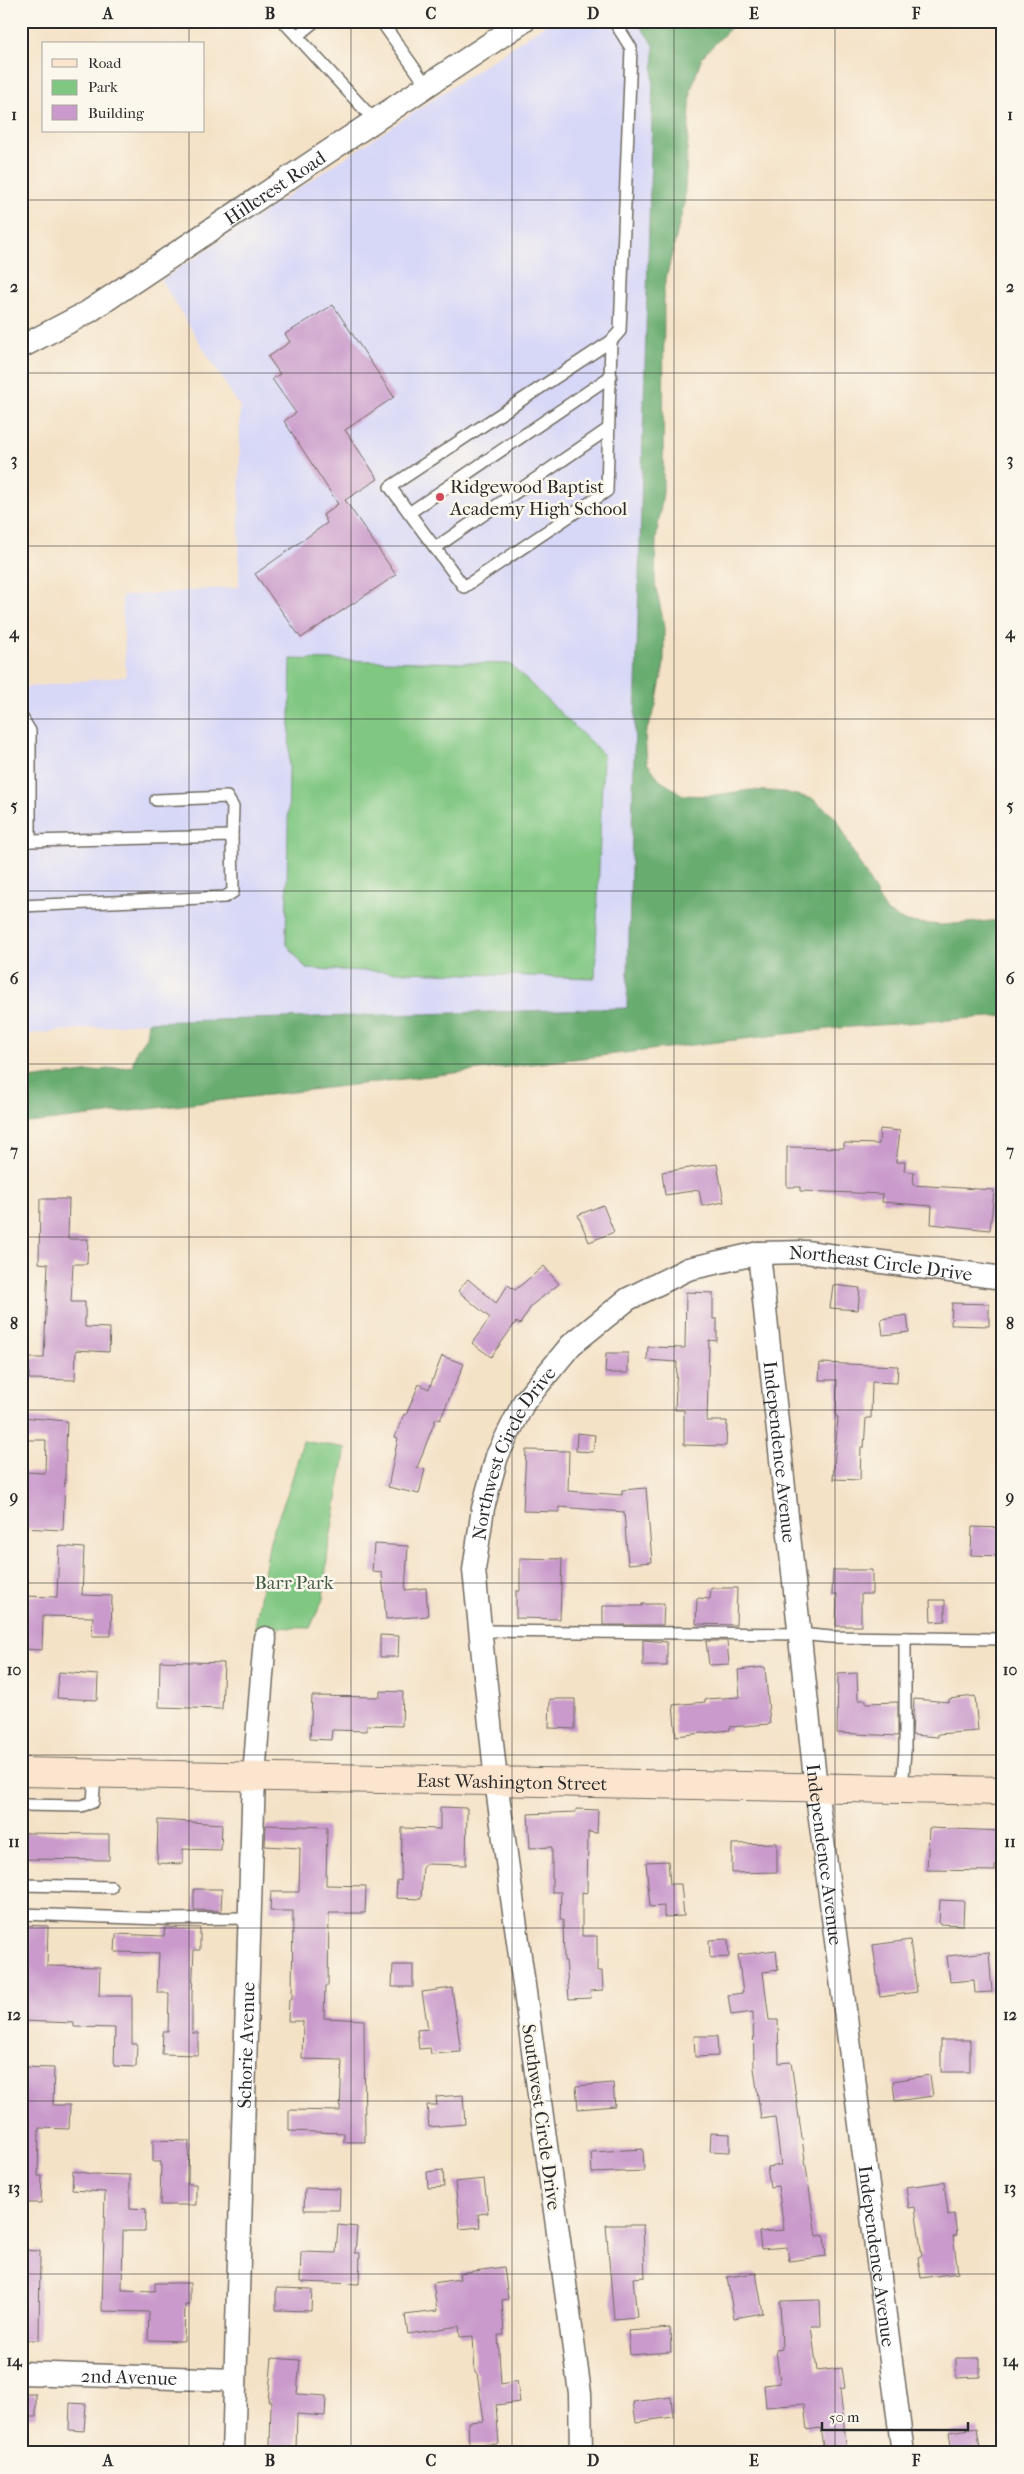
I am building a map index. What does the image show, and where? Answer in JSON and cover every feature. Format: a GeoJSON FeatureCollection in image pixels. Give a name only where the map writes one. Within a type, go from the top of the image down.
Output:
{"type":"FeatureCollection","features":[{"type":"Feature","properties":{"kind":"street","name":"Hillcrest Road"},"geometry":{"type":"LineString","coordinates":[[21,348],[88,312],[524,21]]}},
{"type":"Feature","properties":{"kind":"street","name":"Northeast Circle Drive"},"geometry":{"type":"LineString","coordinates":[[758,1254],[806,1252],[1003,1278]]}},
{"type":"Feature","properties":{"kind":"street","name":"Northwest Circle Drive"},"geometry":{"type":"LineString","coordinates":[[496,1781],[474,1570],[483,1508],[497,1456],[524,1402],[570,1345],[628,1299],[688,1269],[758,1254]]}},
{"type":"Feature","properties":{"kind":"street","name":"Independence Avenue"},"geometry":{"type":"LineString","coordinates":[[758,1254],[816,1788],[903,2453]]}},
{"type":"Feature","properties":{"kind":"street","name":"Schorie Avenue"},"geometry":{"type":"LineString","coordinates":[[233,2453],[254,1776],[264,1638]]}},
{"type":"Feature","properties":{"kind":"street","name":"East Washington Street"},"geometry":{"type":"LineString","coordinates":[[21,1772],[1003,1791]]}},
{"type":"Feature","properties":{"kind":"street","name":"Southwest Circle Drive"},"geometry":{"type":"LineString","coordinates":[[496,1781],[580,2393],[581,2453]]}},
{"type":"Feature","properties":{"kind":"street","name":"2nd Avenue"},"geometry":{"type":"LineString","coordinates":[[21,2373],[235,2380]]}},
{"type":"Feature","properties":{"kind":"lane"},"geometry":{"type":"LineString","coordinates":[[283,21],[375,121]]}},
{"type":"Feature","properties":{"kind":"lane"},"geometry":{"type":"LineString","coordinates":[[297,36],[314,21]]}},
{"type":"Feature","properties":{"kind":"lane"},"geometry":{"type":"LineString","coordinates":[[381,21],[427,86]]}},
{"type":"Feature","properties":{"kind":"lane"},"geometry":{"type":"LineString","coordinates":[[611,341],[608,491],[464,587],[390,487],[611,341],[620,331],[631,48],[614,21]]}},
{"type":"Feature","properties":{"kind":"lane"},"geometry":{"type":"LineString","coordinates":[[409,513],[611,376]]}},
{"type":"Feature","properties":{"kind":"lane"},"geometry":{"type":"LineString","coordinates":[[435,548],[608,429]]}},
{"type":"Feature","properties":{"kind":"lane"},"geometry":{"type":"LineString","coordinates":[[21,716],[30,731],[26,841],[232,836]]}},
{"type":"Feature","properties":{"kind":"lane"},"geometry":{"type":"LineString","coordinates":[[21,906],[225,897],[233,892],[233,807],[227,797],[156,800]]}},
{"type":"Feature","properties":{"kind":"lane"},"geometry":{"type":"LineString","coordinates":[[481,1632],[799,1634],[831,1637],[1003,1640]]}},
{"type":"Feature","properties":{"kind":"lane"},"geometry":{"type":"LineString","coordinates":[[902,1789],[905,1752],[905,1638]]}},
{"type":"Feature","properties":{"kind":"lane"},"geometry":{"type":"LineString","coordinates":[[21,1806],[81,1806],[93,1802],[95,1773]]}},
{"type":"Feature","properties":{"kind":"lane"},"geometry":{"type":"LineString","coordinates":[[21,1885],[111,1887]]}},
{"type":"Feature","properties":{"kind":"lane"},"geometry":{"type":"LineString","coordinates":[[21,1914],[163,1919],[249,1918]]}},
{"type":"Feature","properties":{"kind":"shaded area","name":"Ridgewood Baptist Academy High School"},"geometry":{"type":"Polygon","coordinates":[[[551,21],[636,21],[654,45],[627,1009],[148,1022],[21,1035],[21,688],[126,676],[122,596],[239,587],[240,407],[161,280],[551,21]]]}},
{"type":"Feature","properties":{"kind":"green space"},"geometry":{"type":"Polygon","coordinates":[[[636,21],[737,21],[702,57],[691,90],[684,204],[664,287],[663,492],[656,540],[655,583],[664,624],[664,664],[656,705],[645,735],[647,763],[661,781],[683,795],[708,796],[750,790],[784,792],[813,799],[837,819],[886,911],[906,922],[942,925],[1003,920],[1003,1016],[837,1028],[21,1124],[21,1080],[132,1066],[137,1049],[146,1037],[148,1022],[627,1008],[654,45],[636,21]]]}},
{"type":"Feature","properties":{"kind":"green space"},"geometry":{"type":"Polygon","coordinates":[[[291,659],[510,664],[603,754],[595,978],[306,969],[286,943],[291,659]]]}},
{"type":"Feature","properties":{"kind":"green space","name":"Barr Park"},"geometry":{"type":"Polygon","coordinates":[[[303,1441],[346,1448],[328,1550],[323,1599],[310,1628],[255,1627],[270,1540],[290,1486],[303,1441]]]}},
{"type":"Feature","properties":{"kind":"building"},"geometry":{"type":"Polygon","coordinates":[[[333,305],[394,397],[345,430],[378,479],[345,500],[396,575],[301,638],[255,574],[327,523],[323,515],[338,504],[284,421],[296,413],[272,379],[280,374],[268,357],[290,342],[285,334],[333,305]]]}},
{"type":"Feature","properties":{"kind":"building"},"geometry":{"type":"Polygon","coordinates":[[[880,1129],[900,1131],[896,1162],[905,1162],[904,1171],[914,1172],[913,1185],[994,1190],[990,1230],[931,1224],[932,1206],[882,1202],[883,1194],[800,1191],[800,1187],[787,1187],[787,1147],[844,1148],[844,1143],[879,1144],[880,1129]]]}},
{"type":"Feature","properties":{"kind":"building"},"geometry":{"type":"Polygon","coordinates":[[[717,1164],[724,1202],[702,1206],[699,1190],[665,1195],[662,1172],[717,1164]]]}},
{"type":"Feature","properties":{"kind":"building"},"geometry":{"type":"Polygon","coordinates":[[[40,1199],[69,1199],[68,1239],[88,1239],[87,1264],[73,1264],[71,1302],[85,1302],[85,1327],[110,1328],[109,1352],[76,1350],[75,1380],[29,1379],[29,1358],[44,1358],[48,1264],[39,1263],[40,1199]]]}},
{"type":"Feature","properties":{"kind":"building"},"geometry":{"type":"Polygon","coordinates":[[[603,1205],[614,1232],[589,1242],[578,1215],[603,1205]]]}},
{"type":"Feature","properties":{"kind":"building"},"geometry":{"type":"Polygon","coordinates":[[[544,1266],[559,1284],[532,1305],[520,1324],[516,1322],[491,1357],[472,1343],[490,1318],[458,1291],[468,1279],[496,1303],[508,1285],[515,1290],[544,1266]]]}},
{"type":"Feature","properties":{"kind":"building"},"geometry":{"type":"Polygon","coordinates":[[[833,1285],[860,1288],[858,1310],[830,1308],[833,1285]]]}},
{"type":"Feature","properties":{"kind":"building"},"geometry":{"type":"Polygon","coordinates":[[[686,1292],[713,1293],[713,1319],[717,1319],[717,1341],[709,1340],[707,1421],[727,1421],[726,1446],[684,1445],[684,1410],[675,1410],[677,1362],[647,1360],[648,1347],[685,1348],[686,1292]]]}},
{"type":"Feature","properties":{"kind":"building"},"geometry":{"type":"Polygon","coordinates":[[[952,1303],[989,1304],[989,1326],[951,1325],[952,1303]]]}},
{"type":"Feature","properties":{"kind":"building"},"geometry":{"type":"Polygon","coordinates":[[[907,1315],[909,1332],[883,1335],[881,1319],[907,1315]]]}},
{"type":"Feature","properties":{"kind":"building"},"geometry":{"type":"Polygon","coordinates":[[[606,1353],[628,1353],[628,1373],[605,1373],[606,1353]]]}},
{"type":"Feature","properties":{"kind":"building"},"geometry":{"type":"Polygon","coordinates":[[[442,1356],[464,1364],[440,1420],[436,1418],[417,1468],[425,1469],[419,1494],[388,1487],[398,1438],[395,1437],[404,1414],[406,1415],[419,1384],[429,1389],[442,1356]]]}},
{"type":"Feature","properties":{"kind":"building"},"geometry":{"type":"Polygon","coordinates":[[[820,1363],[898,1366],[897,1383],[872,1382],[871,1418],[866,1418],[864,1448],[861,1447],[860,1480],[833,1479],[838,1417],[836,1417],[837,1380],[819,1380],[820,1363]]]}},
{"type":"Feature","properties":{"kind":"building"},"geometry":{"type":"Polygon","coordinates":[[[21,1417],[67,1421],[63,1530],[21,1528],[23,1472],[45,1473],[46,1440],[21,1440],[21,1417]]]}},
{"type":"Feature","properties":{"kind":"building"},"geometry":{"type":"Polygon","coordinates":[[[577,1433],[595,1435],[593,1452],[576,1451],[577,1433]]]}},
{"type":"Feature","properties":{"kind":"building"},"geometry":{"type":"Polygon","coordinates":[[[526,1450],[569,1451],[568,1491],[622,1495],[622,1490],[646,1488],[652,1562],[628,1564],[624,1512],[559,1507],[559,1512],[523,1511],[526,1450]]]}},
{"type":"Feature","properties":{"kind":"building"},"geometry":{"type":"Polygon","coordinates":[[[972,1527],[1003,1528],[1003,1556],[971,1555],[972,1527]]]}},
{"type":"Feature","properties":{"kind":"building"},"geometry":{"type":"Polygon","coordinates":[[[374,1544],[408,1546],[405,1590],[426,1588],[428,1616],[386,1619],[382,1573],[372,1572],[374,1544]]]}},
{"type":"Feature","properties":{"kind":"building"},"geometry":{"type":"Polygon","coordinates":[[[59,1546],[84,1548],[82,1595],[112,1596],[111,1636],[92,1636],[93,1617],[43,1616],[42,1650],[21,1649],[21,1596],[57,1597],[59,1546]]]}},
{"type":"Feature","properties":{"kind":"building"},"geometry":{"type":"Polygon","coordinates":[[[520,1558],[562,1559],[560,1619],[516,1618],[516,1591],[520,1591],[520,1558]]]}},
{"type":"Feature","properties":{"kind":"building"},"geometry":{"type":"Polygon","coordinates":[[[833,1570],[872,1570],[872,1594],[861,1594],[861,1626],[836,1626],[837,1594],[832,1594],[833,1570]]]}},
{"type":"Feature","properties":{"kind":"building"},"geometry":{"type":"Polygon","coordinates":[[[711,1588],[737,1588],[736,1625],[696,1624],[697,1598],[710,1599],[711,1588]]]}},
{"type":"Feature","properties":{"kind":"building"},"geometry":{"type":"Polygon","coordinates":[[[930,1600],[945,1600],[945,1621],[931,1622],[930,1600]]]}},
{"type":"Feature","properties":{"kind":"building"},"geometry":{"type":"Polygon","coordinates":[[[642,1604],[664,1604],[663,1625],[603,1625],[603,1606],[642,1606],[642,1604]]]}},
{"type":"Feature","properties":{"kind":"building"},"geometry":{"type":"Polygon","coordinates":[[[380,1635],[399,1636],[398,1657],[380,1657],[380,1635]]]}},
{"type":"Feature","properties":{"kind":"building"},"geometry":{"type":"Polygon","coordinates":[[[643,1640],[667,1642],[667,1666],[643,1666],[643,1640]]]}},
{"type":"Feature","properties":{"kind":"building"},"geometry":{"type":"Polygon","coordinates":[[[706,1641],[727,1641],[729,1664],[709,1665],[706,1641]]]}},
{"type":"Feature","properties":{"kind":"building"},"geometry":{"type":"Polygon","coordinates":[[[160,1661],[224,1663],[222,1709],[159,1707],[160,1661]]]}},
{"type":"Feature","properties":{"kind":"building"},"geometry":{"type":"Polygon","coordinates":[[[765,1667],[770,1724],[730,1727],[730,1730],[676,1736],[673,1705],[705,1702],[705,1699],[740,1697],[738,1670],[765,1667]]]}},
{"type":"Feature","properties":{"kind":"building"},"geometry":{"type":"Polygon","coordinates":[[[59,1672],[98,1675],[97,1700],[57,1698],[59,1672]]]}},
{"type":"Feature","properties":{"kind":"building"},"geometry":{"type":"Polygon","coordinates":[[[857,1673],[858,1700],[866,1700],[866,1703],[898,1702],[898,1736],[837,1733],[838,1674],[857,1673]]]}},
{"type":"Feature","properties":{"kind":"building"},"geometry":{"type":"Polygon","coordinates":[[[380,1691],[403,1692],[402,1726],[367,1725],[367,1731],[332,1730],[331,1740],[310,1739],[312,1696],[380,1697],[380,1691]]]}},
{"type":"Feature","properties":{"kind":"building"},"geometry":{"type":"Polygon","coordinates":[[[975,1696],[978,1731],[938,1734],[938,1737],[912,1735],[914,1699],[949,1702],[949,1699],[975,1696]]]}},
{"type":"Feature","properties":{"kind":"building"},"geometry":{"type":"Polygon","coordinates":[[[550,1699],[575,1699],[575,1729],[549,1728],[550,1699]]]}},
{"type":"Feature","properties":{"kind":"building"},"geometry":{"type":"Polygon","coordinates":[[[440,1807],[467,1808],[466,1865],[425,1864],[423,1866],[421,1899],[396,1898],[397,1880],[401,1881],[402,1828],[440,1829],[440,1807]]]}},
{"type":"Feature","properties":{"kind":"building"},"geometry":{"type":"Polygon","coordinates":[[[576,1809],[598,1810],[597,1833],[588,1832],[587,1893],[582,1892],[582,1936],[597,1936],[597,1971],[602,1971],[603,1990],[590,1991],[591,1998],[569,1999],[566,1961],[564,1961],[563,1920],[560,1920],[561,1892],[552,1892],[552,1847],[530,1848],[528,1814],[576,1812],[576,1809]]]}},
{"type":"Feature","properties":{"kind":"building"},"geometry":{"type":"Polygon","coordinates":[[[158,1820],[222,1824],[221,1850],[183,1849],[183,1864],[157,1863],[158,1820]]]}},
{"type":"Feature","properties":{"kind":"building"},"geometry":{"type":"Polygon","coordinates":[[[266,1825],[327,1827],[326,1885],[366,1886],[365,1913],[329,1913],[328,1986],[325,1986],[324,2018],[364,2020],[365,2142],[344,2142],[344,2133],[289,2131],[289,2110],[340,2111],[342,2060],[302,2059],[303,2021],[288,2021],[289,1999],[292,1999],[293,1911],[270,1911],[271,1892],[299,1892],[300,1848],[265,1846],[266,1825]]]}},
{"type":"Feature","properties":{"kind":"building"},"geometry":{"type":"Polygon","coordinates":[[[929,1828],[1003,1831],[1003,1866],[995,1866],[995,1871],[927,1870],[929,1828]]]}},
{"type":"Feature","properties":{"kind":"building"},"geometry":{"type":"Polygon","coordinates":[[[21,1833],[109,1834],[109,1860],[21,1859],[21,1833]]]}},
{"type":"Feature","properties":{"kind":"building"},"geometry":{"type":"Polygon","coordinates":[[[777,1843],[777,1872],[732,1873],[732,1844],[777,1843]]]}},
{"type":"Feature","properties":{"kind":"building"},"geometry":{"type":"Polygon","coordinates":[[[668,1861],[670,1884],[681,1884],[684,1916],[664,1917],[664,1906],[650,1907],[646,1862],[668,1861]]]}},
{"type":"Feature","properties":{"kind":"building"},"geometry":{"type":"Polygon","coordinates":[[[194,1889],[222,1889],[221,1911],[194,1910],[194,1889]]]}},
{"type":"Feature","properties":{"kind":"building"},"geometry":{"type":"Polygon","coordinates":[[[940,1900],[964,1901],[963,1925],[939,1924],[940,1900]]]}},
{"type":"Feature","properties":{"kind":"building"},"geometry":{"type":"Polygon","coordinates":[[[21,1925],[48,1926],[47,1966],[100,1967],[99,1996],[132,1996],[132,2044],[137,2044],[136,2067],[114,2066],[115,2028],[74,2027],[74,2023],[21,2021],[21,1925]]]}},
{"type":"Feature","properties":{"kind":"building"},"geometry":{"type":"Polygon","coordinates":[[[165,1927],[200,1928],[200,1950],[194,1950],[192,1994],[192,2033],[198,2033],[198,2055],[162,2054],[163,2032],[168,2032],[169,1993],[157,1993],[159,1953],[115,1952],[116,1934],[164,1936],[165,1927]]]}},
{"type":"Feature","properties":{"kind":"building"},"geometry":{"type":"Polygon","coordinates":[[[728,1939],[729,1957],[710,1958],[709,1940],[728,1939]]]}},
{"type":"Feature","properties":{"kind":"building"},"geometry":{"type":"Polygon","coordinates":[[[910,1940],[917,1992],[880,1997],[873,1945],[910,1940]]]}},
{"type":"Feature","properties":{"kind":"building"},"geometry":{"type":"Polygon","coordinates":[[[776,1950],[778,1970],[763,1972],[769,2020],[778,2020],[779,2063],[791,2062],[816,2236],[824,2235],[826,2256],[789,2261],[787,2247],[761,2249],[759,2232],[784,2230],[778,2186],[770,2187],[767,2167],[781,2165],[775,2117],[761,2119],[754,2068],[753,2012],[731,2015],[728,1995],[743,1993],[738,1955],[776,1950]]]}},
{"type":"Feature","properties":{"kind":"building"},"geometry":{"type":"Polygon","coordinates":[[[989,1952],[992,1992],[975,1993],[974,1980],[950,1982],[947,1956],[989,1952]]]}},
{"type":"Feature","properties":{"kind":"building"},"geometry":{"type":"Polygon","coordinates":[[[393,1965],[413,1965],[413,1987],[392,1987],[393,1965]]]}},
{"type":"Feature","properties":{"kind":"building"},"geometry":{"type":"Polygon","coordinates":[[[452,1988],[461,2052],[431,2054],[430,2048],[419,2049],[417,2030],[428,2029],[422,1992],[452,1988]]]}},
{"type":"Feature","properties":{"kind":"building"},"geometry":{"type":"Polygon","coordinates":[[[694,2036],[717,2036],[718,2056],[695,2057],[694,2036]]]}},
{"type":"Feature","properties":{"kind":"building"},"geometry":{"type":"Polygon","coordinates":[[[941,2040],[970,2040],[970,2072],[941,2072],[941,2040]]]}},
{"type":"Feature","properties":{"kind":"building"},"geometry":{"type":"Polygon","coordinates":[[[21,2067],[54,2068],[53,2105],[70,2105],[69,2129],[39,2128],[38,2176],[42,2176],[41,2203],[21,2203],[21,2067]]]}},
{"type":"Feature","properties":{"kind":"building"},"geometry":{"type":"Polygon","coordinates":[[[930,2075],[933,2096],[895,2101],[893,2081],[930,2075]]]}},
{"type":"Feature","properties":{"kind":"building"},"geometry":{"type":"Polygon","coordinates":[[[613,2083],[615,2106],[578,2109],[576,2086],[613,2083]]]}},
{"type":"Feature","properties":{"kind":"building"},"geometry":{"type":"Polygon","coordinates":[[[463,2095],[465,2124],[429,2127],[427,2105],[437,2105],[436,2097],[463,2095]]]}},
{"type":"Feature","properties":{"kind":"building"},"geometry":{"type":"Polygon","coordinates":[[[711,2133],[730,2134],[730,2152],[710,2151],[711,2133]]]}},
{"type":"Feature","properties":{"kind":"building"},"geometry":{"type":"Polygon","coordinates":[[[153,2140],[189,2141],[188,2184],[196,2184],[196,2205],[160,2205],[161,2162],[153,2162],[153,2140]]]}},
{"type":"Feature","properties":{"kind":"building"},"geometry":{"type":"Polygon","coordinates":[[[643,2149],[644,2171],[592,2173],[591,2152],[643,2149]]]}},
{"type":"Feature","properties":{"kind":"building"},"geometry":{"type":"Polygon","coordinates":[[[443,2170],[444,2187],[428,2188],[427,2172],[443,2170]]]}},
{"type":"Feature","properties":{"kind":"building"},"geometry":{"type":"Polygon","coordinates":[[[73,2171],[92,2174],[130,2175],[130,2208],[146,2209],[145,2231],[123,2231],[122,2290],[155,2291],[155,2283],[190,2283],[190,2305],[185,2305],[184,2341],[148,2340],[149,2312],[102,2311],[105,2192],[72,2190],[73,2171]]]}},
{"type":"Feature","properties":{"kind":"building"},"geometry":{"type":"Polygon","coordinates":[[[484,2179],[488,2213],[478,2214],[480,2227],[460,2229],[455,2182],[484,2179]]]}},
{"type":"Feature","properties":{"kind":"building"},"geometry":{"type":"Polygon","coordinates":[[[944,2182],[948,2215],[954,2214],[957,2235],[953,2236],[958,2273],[921,2278],[918,2257],[922,2256],[915,2207],[909,2208],[906,2187],[944,2182]]]}},
{"type":"Feature","properties":{"kind":"building"},"geometry":{"type":"Polygon","coordinates":[[[305,2188],[340,2189],[339,2210],[304,2210],[305,2188]]]}},
{"type":"Feature","properties":{"kind":"building"},"geometry":{"type":"Polygon","coordinates":[[[338,2225],[357,2227],[355,2253],[360,2253],[359,2284],[300,2282],[301,2252],[336,2253],[338,2225]]]}},
{"type":"Feature","properties":{"kind":"building"},"geometry":{"type":"Polygon","coordinates":[[[606,2225],[643,2225],[645,2277],[633,2278],[637,2317],[614,2319],[606,2225]]]}},
{"type":"Feature","properties":{"kind":"building"},"geometry":{"type":"Polygon","coordinates":[[[21,2250],[40,2251],[39,2340],[21,2340],[21,2250]]]}},
{"type":"Feature","properties":{"kind":"building"},"geometry":{"type":"Polygon","coordinates":[[[504,2267],[508,2299],[502,2300],[504,2335],[498,2335],[501,2384],[517,2381],[520,2402],[496,2405],[499,2444],[469,2445],[468,2422],[484,2421],[477,2373],[475,2373],[473,2336],[460,2337],[459,2326],[408,2334],[405,2315],[437,2311],[433,2283],[460,2279],[459,2273],[504,2267]]]}},
{"type":"Feature","properties":{"kind":"building"},"geometry":{"type":"Polygon","coordinates":[[[756,2273],[763,2313],[734,2318],[727,2277],[756,2273]]]}},
{"type":"Feature","properties":{"kind":"building"},"geometry":{"type":"Polygon","coordinates":[[[276,2288],[312,2289],[311,2311],[276,2310],[276,2288]]]}},
{"type":"Feature","properties":{"kind":"building"},"geometry":{"type":"Polygon","coordinates":[[[820,2300],[821,2326],[811,2326],[817,2371],[842,2368],[845,2388],[840,2389],[847,2453],[824,2453],[820,2428],[807,2430],[804,2404],[766,2407],[764,2385],[780,2383],[776,2350],[782,2349],[780,2301],[820,2300]]]}},
{"type":"Feature","properties":{"kind":"building"},"geometry":{"type":"Polygon","coordinates":[[[670,2328],[671,2352],[630,2355],[628,2331],[670,2328]]]}},
{"type":"Feature","properties":{"kind":"building"},"geometry":{"type":"Polygon","coordinates":[[[272,2358],[300,2360],[297,2394],[326,2396],[325,2416],[297,2414],[296,2449],[270,2448],[271,2401],[268,2401],[272,2358]]]}},
{"type":"Feature","properties":{"kind":"building"},"geometry":{"type":"Polygon","coordinates":[[[956,2358],[980,2358],[980,2377],[956,2378],[956,2358]]]}},
{"type":"Feature","properties":{"kind":"building"},"geometry":{"type":"Polygon","coordinates":[[[21,2394],[36,2394],[36,2417],[21,2417],[21,2394]]]}},
{"type":"Feature","properties":{"kind":"building"},"geometry":{"type":"Polygon","coordinates":[[[671,2397],[673,2417],[636,2422],[633,2402],[671,2397]]]}},
{"type":"Feature","properties":{"kind":"building"},"geometry":{"type":"Polygon","coordinates":[[[70,2403],[86,2404],[84,2431],[69,2430],[70,2403]]]}},
{"type":"Feature","properties":{"kind":"building"},"geometry":{"type":"Polygon","coordinates":[[[977,2428],[981,2453],[952,2453],[949,2432],[977,2428]]]}},
{"type":"Feature","properties":{"kind":"place","name":"Ridgewood Baptist Academy High School"},"geometry":{"type":"Point","coordinates":[440,497]}}]}
